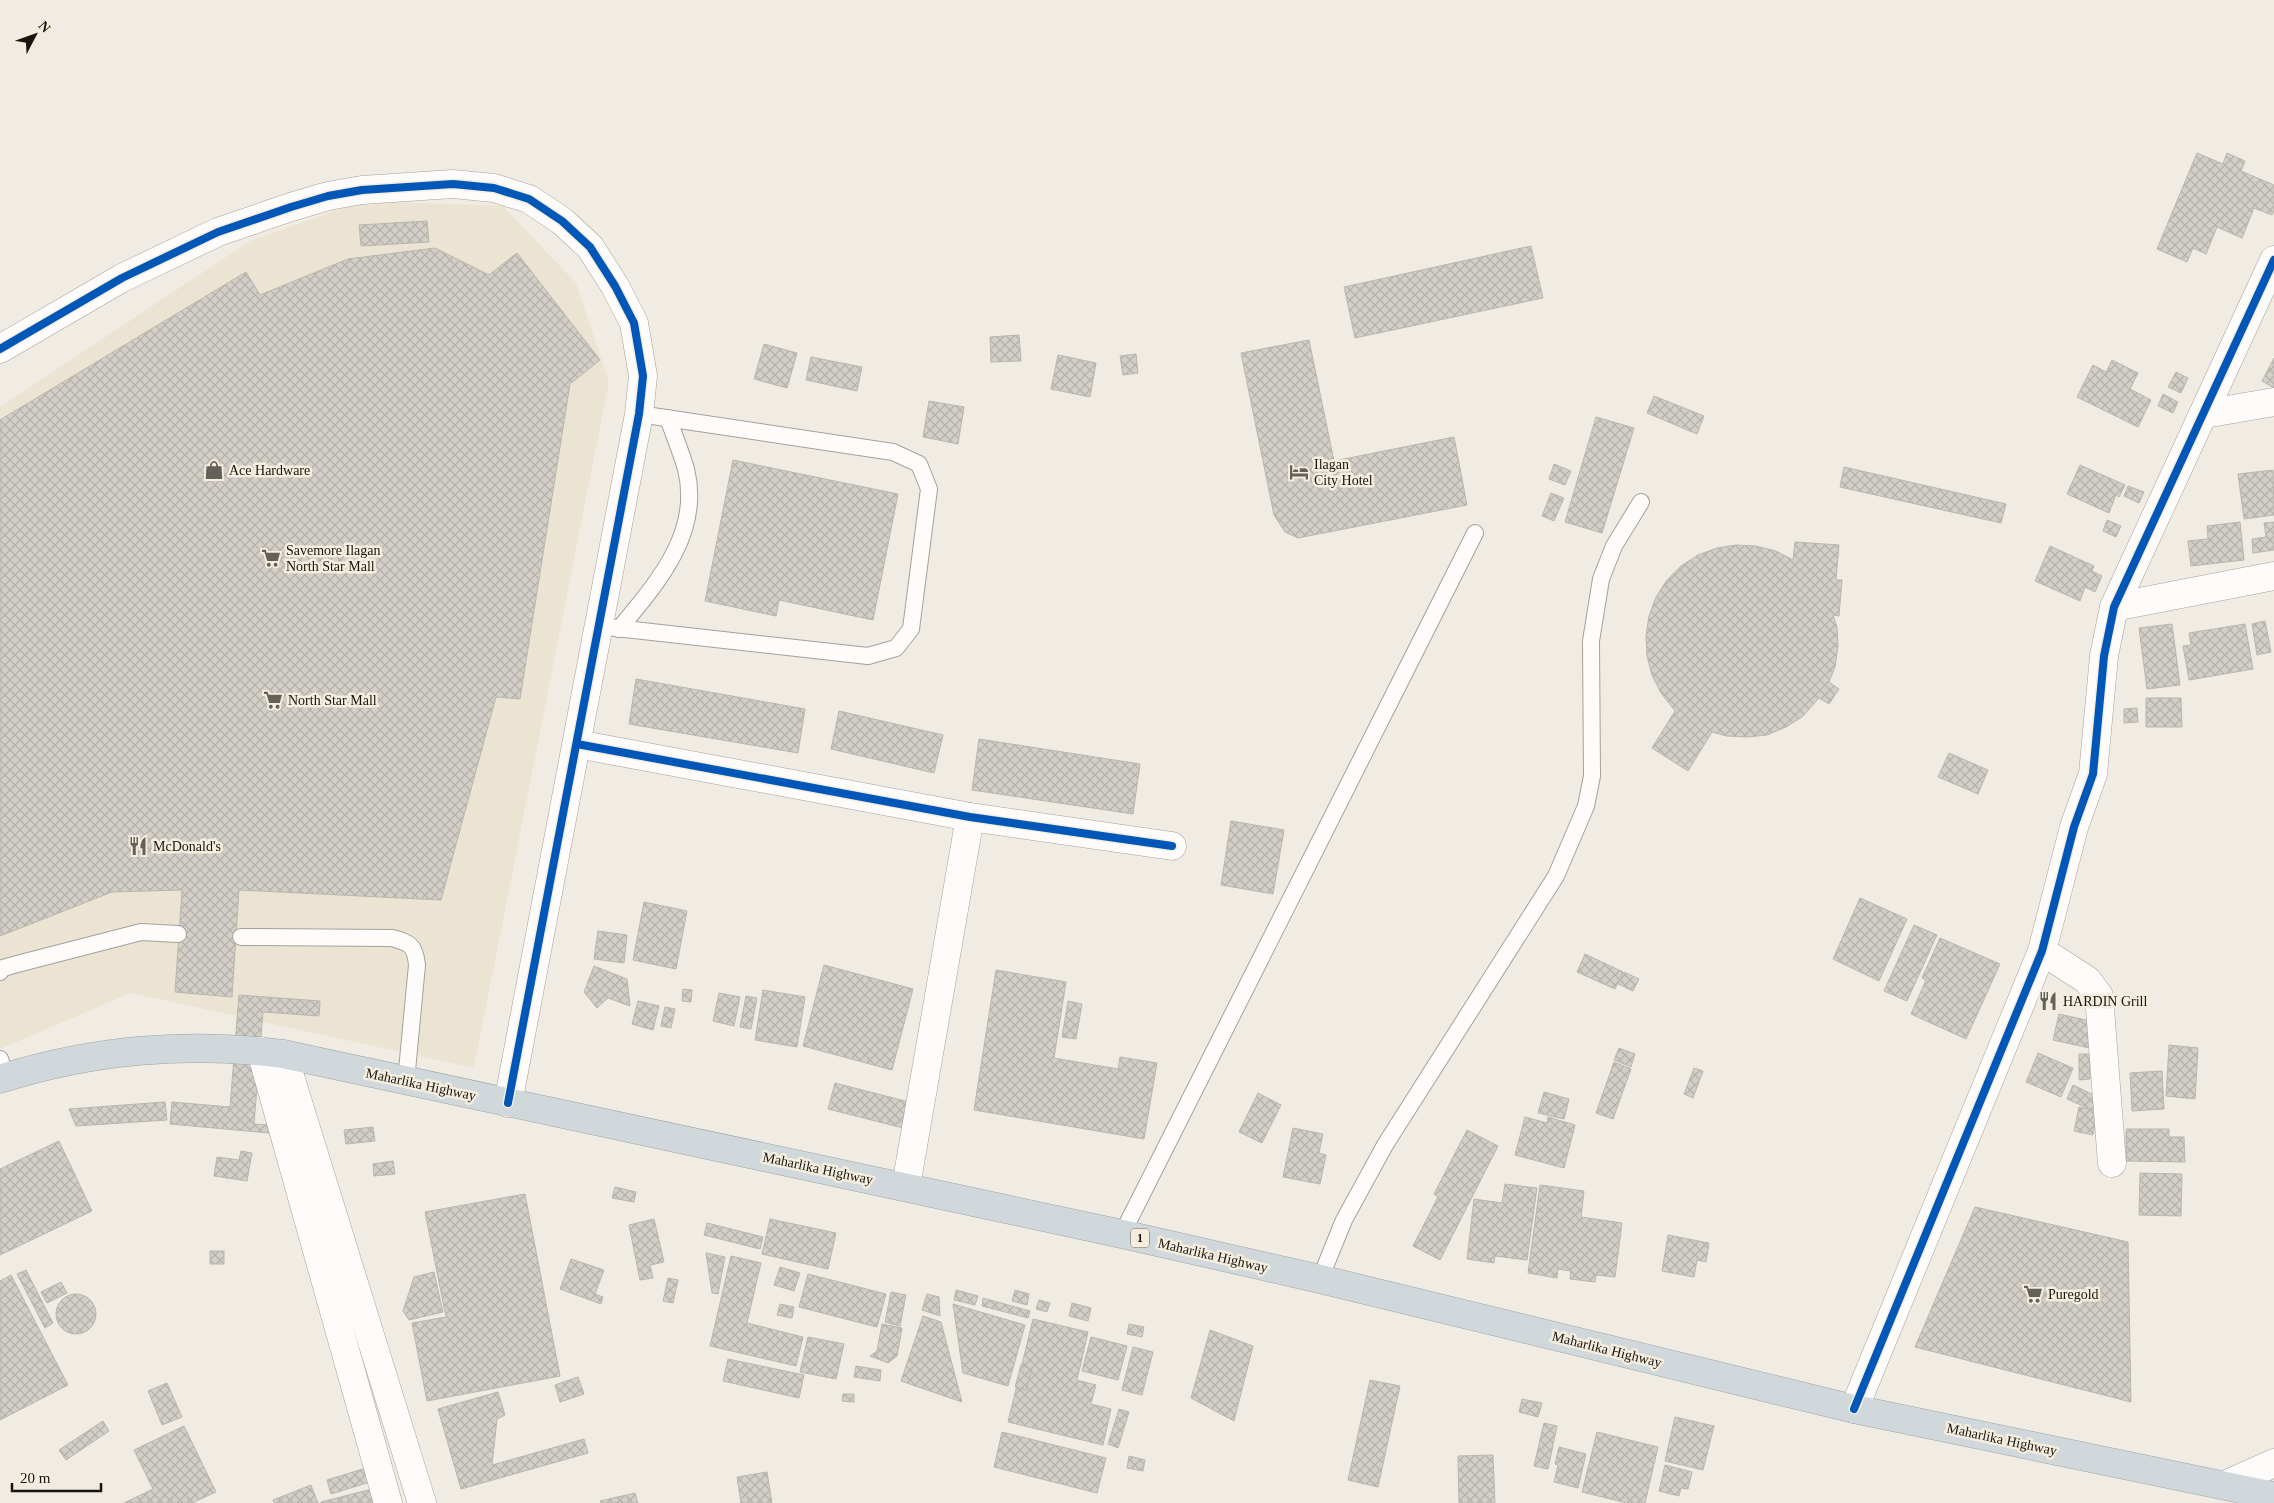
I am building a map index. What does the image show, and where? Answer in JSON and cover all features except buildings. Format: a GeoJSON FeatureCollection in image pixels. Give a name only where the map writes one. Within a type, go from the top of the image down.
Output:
{"type":"FeatureCollection","features":[{"type":"Feature","properties":{"kind":"highway","name":"Maharlika Highway"},"geometry":{"type":"LineString","coordinates":[[2,1072],[95,1055],[194,1048],[272,1053],[906,1186],[1320,1279],[1854,1409],[2274,1496]]}},
{"type":"Feature","properties":{"kind":"street"},"geometry":{"type":"LineString","coordinates":[[0,349],[122,278],[218,232],[328,196],[362,190],[453,184],[494,188],[529,199],[562,221],[590,247],[615,286],[634,323],[642,376],[639,414],[609,627],[577,744],[508,1103]]}},
{"type":"Feature","properties":{"kind":"street"},"geometry":{"type":"LineString","coordinates":[[1854,1409],[2042,951],[2074,827],[2093,774],[2104,656],[2114,607],[2274,260]]}},
{"type":"Feature","properties":{"kind":"street"},"geometry":{"type":"LineString","coordinates":[[2204,414],[2274,402]]}},
{"type":"Feature","properties":{"kind":"street"},"geometry":{"type":"LineString","coordinates":[[2114,607],[2274,576]]}},
{"type":"Feature","properties":{"kind":"street"},"geometry":{"type":"LineString","coordinates":[[577,744],[970,817],[1172,846]]}},
{"type":"Feature","properties":{"kind":"street"},"geometry":{"type":"LineString","coordinates":[[906,1186],[970,817]]}},
{"type":"Feature","properties":{"kind":"street"},"geometry":{"type":"LineString","coordinates":[[2042,951],[2087,980],[2099,996],[2112,1163]]}},
{"type":"Feature","properties":{"kind":"street"},"geometry":{"type":"LineString","coordinates":[[272,1053],[388,1503]]}},
{"type":"Feature","properties":{"kind":"street"},"geometry":{"type":"LineString","coordinates":[[272,1053],[422,1503]]}},
{"type":"Feature","properties":{"kind":"street"},"geometry":{"type":"LineString","coordinates":[[2225,1485],[2274,1463]]}},
{"type":"Feature","properties":{"kind":"lane"},"geometry":{"type":"LineString","coordinates":[[609,627],[868,656],[896,648],[911,630],[929,489],[919,464],[894,452],[639,414]]}},
{"type":"Feature","properties":{"kind":"lane"},"geometry":{"type":"LineString","coordinates":[[609,627],[653,588],[677,551],[690,506],[686,470],[668,418]]}},
{"type":"Feature","properties":{"kind":"lane"},"geometry":{"type":"LineString","coordinates":[[1320,1279],[1344,1220],[1385,1146],[1556,876],[1586,806],[1592,776],[1591,640],[1602,579],[1614,546],[1641,502]]}},
{"type":"Feature","properties":{"kind":"lane"},"geometry":{"type":"LineString","coordinates":[[1122,1234],[1475,533]]}},
{"type":"Feature","properties":{"kind":"lane"},"geometry":{"type":"LineString","coordinates":[[0,972],[3,968],[141,932],[178,934]]}},
{"type":"Feature","properties":{"kind":"lane"},"geometry":{"type":"LineString","coordinates":[[241,937],[392,938],[408,942],[416,952],[417,965],[406,1081]]}},
{"type":"Feature","properties":{"kind":"shaded area","name":"North Star Mall"},"geometry":{"type":"Polygon","coordinates":[[[363,201],[503,206],[576,283],[609,382],[474,1068],[131,993],[0,1049],[0,407],[250,241],[363,201]]]}},
{"type":"Feature","properties":{"kind":"cycle path"},"geometry":{"type":"LineString","coordinates":[[0,349],[122,278],[218,232],[328,196],[362,190],[453,184],[494,188],[529,199],[562,221],[590,247],[615,286],[634,323],[643,376],[639,414],[508,1103]]}},
{"type":"Feature","properties":{"kind":"cycle path"},"geometry":{"type":"LineString","coordinates":[[1854,1409],[2042,951],[2074,827],[2093,774],[2104,656],[2114,607],[2274,260]]}},
{"type":"Feature","properties":{"kind":"cycle path"},"geometry":{"type":"LineString","coordinates":[[577,744],[970,817],[1172,846]]}},
{"type":"Feature","properties":{"kind":"place","name":"Ace Hardware"},"geometry":{"type":"Point","coordinates":[214,470]}},
{"type":"Feature","properties":{"kind":"place","name":"Ilagan City Hotel"},"geometry":{"type":"Point","coordinates":[1299,472]}},
{"type":"Feature","properties":{"kind":"place","name":"Savemore Ilagan North Star Mall"},"geometry":{"type":"Point","coordinates":[271,558]}},
{"type":"Feature","properties":{"kind":"place","name":"North Star Mall"},"geometry":{"type":"Point","coordinates":[273,700]}},
{"type":"Feature","properties":{"kind":"place","name":"McDonald's"},"geometry":{"type":"Point","coordinates":[138,846]}},
{"type":"Feature","properties":{"kind":"place","name":"HARDIN Grill"},"geometry":{"type":"Point","coordinates":[2048,1001]}},
{"type":"Feature","properties":{"kind":"place","name":"Puregold"},"geometry":{"type":"Point","coordinates":[2033,1294]}}]}
